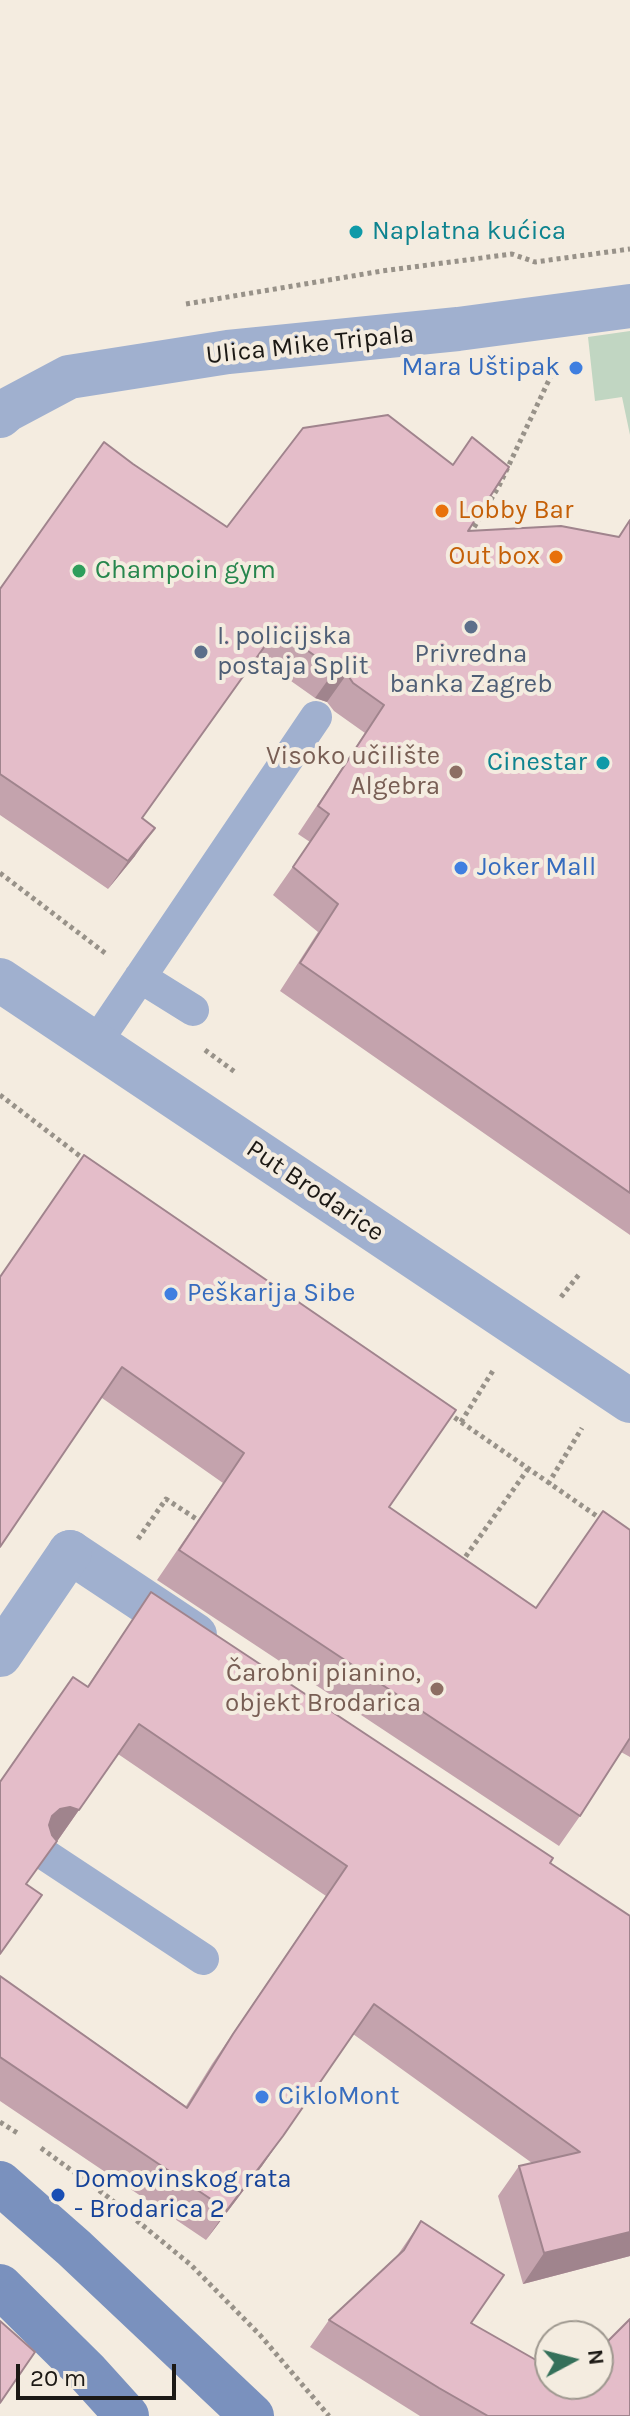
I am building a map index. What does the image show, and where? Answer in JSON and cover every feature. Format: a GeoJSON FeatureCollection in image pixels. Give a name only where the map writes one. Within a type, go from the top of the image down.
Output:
{"type":"FeatureCollection","features":[{"type":"Feature","properties":{"kind":"main road"},"geometry":{"type":"LineString","coordinates":[[0,2183],[74,2248],[252,2416]]}},
{"type":"Feature","properties":{"kind":"main road"},"geometry":{"type":"LineString","coordinates":[[0,2286],[127,2416]]}},
{"type":"Feature","properties":{"kind":"street","name":"Ulica Mike Tripala"},"geometry":{"type":"LineString","coordinates":[[0,416],[69,377],[228,352],[458,329],[630,306]]}},
{"type":"Feature","properties":{"kind":"street","name":"Put Brodarice"},"geometry":{"type":"LineString","coordinates":[[0,980],[630,1401]]}},
{"type":"Feature","properties":{"kind":"street"},"geometry":{"type":"LineString","coordinates":[[0,1655],[70,1552],[231,1659]]}},
{"type":"Feature","properties":{"kind":"lane"},"geometry":{"type":"LineString","coordinates":[[95,1044],[316,717]]}},
{"type":"Feature","properties":{"kind":"lane"},"geometry":{"type":"LineString","coordinates":[[135,985],[193,1010]]}},
{"type":"Feature","properties":{"kind":"lane"},"geometry":{"type":"LineString","coordinates":[[47,1856],[203,1959]]}},
{"type":"Feature","properties":{"kind":"path"},"geometry":{"type":"LineString","coordinates":[[182,305],[382,271],[512,254],[535,262],[630,249]]}},
{"type":"Feature","properties":{"kind":"path"},"geometry":{"type":"LineString","coordinates":[[0,873],[105,952],[135,985]]}},
{"type":"Feature","properties":{"kind":"path"},"geometry":{"type":"LineString","coordinates":[[197,1043],[246,1081]]}},
{"type":"Feature","properties":{"kind":"path"},"geometry":{"type":"LineString","coordinates":[[0,1095],[85,1160]]}},
{"type":"Feature","properties":{"kind":"path"},"geometry":{"type":"LineString","coordinates":[[548,1291],[560,1299],[581,1272]]}},
{"type":"Feature","properties":{"kind":"path"},"geometry":{"type":"LineString","coordinates":[[461,1422],[498,1361]]}},
{"type":"Feature","properties":{"kind":"path"},"geometry":{"type":"LineString","coordinates":[[435,1404],[606,1523]]}},
{"type":"Feature","properties":{"kind":"path"},"geometry":{"type":"LineString","coordinates":[[548,1484],[587,1419]]}},
{"type":"Feature","properties":{"kind":"path"},"geometry":{"type":"LineString","coordinates":[[460,1565],[528,1469]]}},
{"type":"Feature","properties":{"kind":"path"},"geometry":{"type":"LineString","coordinates":[[139,1537],[166,1499],[198,1520]]}},
{"type":"Feature","properties":{"kind":"path"},"geometry":{"type":"LineString","coordinates":[[0,2122],[26,2139]]}},
{"type":"Feature","properties":{"kind":"path"},"geometry":{"type":"LineString","coordinates":[[39,2147],[108,2197],[191,2265],[260,2335],[329,2416]]}},
{"type":"Feature","properties":{"kind":"green space"},"geometry":{"type":"Polygon","coordinates":[[[630,331],[630,435],[622,397],[595,401],[588,337],[630,331]]]}},
{"type":"Feature","properties":{"kind":"building"},"geometry":{"type":"Polygon","coordinates":[[[388,415],[453,465],[472,437],[509,467],[468,531],[561,526],[619,537],[630,520],[630,1193],[300,963],[338,904],[293,867],[329,814],[318,806],[384,705],[353,683],[347,674],[335,670],[277,629],[142,818],[155,828],[128,861],[0,774],[0,589],[104,442],[227,527],[303,428],[388,415]]]}},
{"type":"Feature","properties":{"kind":"building"},"geometry":{"type":"Polygon","coordinates":[[[84,1155],[456,1410],[389,1507],[536,1608],[603,1511],[630,1530],[630,1738],[580,1816],[179,1550],[244,1453],[122,1367],[0,1547],[0,1277],[84,1155]]]}},
{"type":"Feature","properties":{"kind":"building"},"geometry":{"type":"Polygon","coordinates":[[[151,1592],[553,1858],[550,1863],[630,1916],[630,2232],[544,2253],[519,2166],[580,2152],[374,2004],[283,2136],[227,2210],[0,2057],[0,1976],[187,2108],[233,2034],[347,1866],[139,1724],[79,1810],[70,1807],[60,1809],[52,1816],[49,1825],[57,1841],[26,1884],[42,1895],[0,1954],[0,1782],[73,1677],[88,1687],[151,1592]]]}},
{"type":"Feature","properties":{"kind":"building"},"geometry":{"type":"Polygon","coordinates":[[[421,2221],[504,2275],[471,2323],[534,2359],[534,2400],[614,2400],[614,2335],[630,2319],[630,2416],[488,2416],[329,2320],[404,2250],[421,2221]]]}},
{"type":"Feature","properties":{"kind":"building"},"geometry":{"type":"Polygon","coordinates":[[[0,2321],[35,2352],[0,2403],[0,2321]]]}},
{"type":"Feature","properties":{"kind":"place","name":"Naplatna kućica"},"geometry":{"type":"Point","coordinates":[356,232]}},
{"type":"Feature","properties":{"kind":"place","name":"Mara Uštipak"},"geometry":{"type":"Point","coordinates":[576,368]}},
{"type":"Feature","properties":{"kind":"place","name":"Lobby Bar"},"geometry":{"type":"Point","coordinates":[442,511]}},
{"type":"Feature","properties":{"kind":"place","name":"Out box"},"geometry":{"type":"Point","coordinates":[556,557]}},
{"type":"Feature","properties":{"kind":"place","name":"Champoin gym"},"geometry":{"type":"Point","coordinates":[79,571]}},
{"type":"Feature","properties":{"kind":"place","name":"Privredna banka Zagreb"},"geometry":{"type":"Point","coordinates":[471,627]}},
{"type":"Feature","properties":{"kind":"place","name":"I. policijska postaja Split"},"geometry":{"type":"Point","coordinates":[201,652]}},
{"type":"Feature","properties":{"kind":"place","name":"Cinestar"},"geometry":{"type":"Point","coordinates":[603,763]}},
{"type":"Feature","properties":{"kind":"place","name":"Visoko učilište Algebra"},"geometry":{"type":"Point","coordinates":[456,772]}},
{"type":"Feature","properties":{"kind":"place","name":"Joker Mall"},"geometry":{"type":"Point","coordinates":[461,868]}},
{"type":"Feature","properties":{"kind":"place","name":"Peškarija Sibe"},"geometry":{"type":"Point","coordinates":[171,1294]}},
{"type":"Feature","properties":{"kind":"place","name":"Čarobni pianino, objekt Brodarica"},"geometry":{"type":"Point","coordinates":[437,1689]}},
{"type":"Feature","properties":{"kind":"place","name":"CikloMont"},"geometry":{"type":"Point","coordinates":[262,2097]}},
{"type":"Feature","properties":{"kind":"place","name":"Domovinskog rata - Brodarica 2"},"geometry":{"type":"Point","coordinates":[58,2195]}}]}
